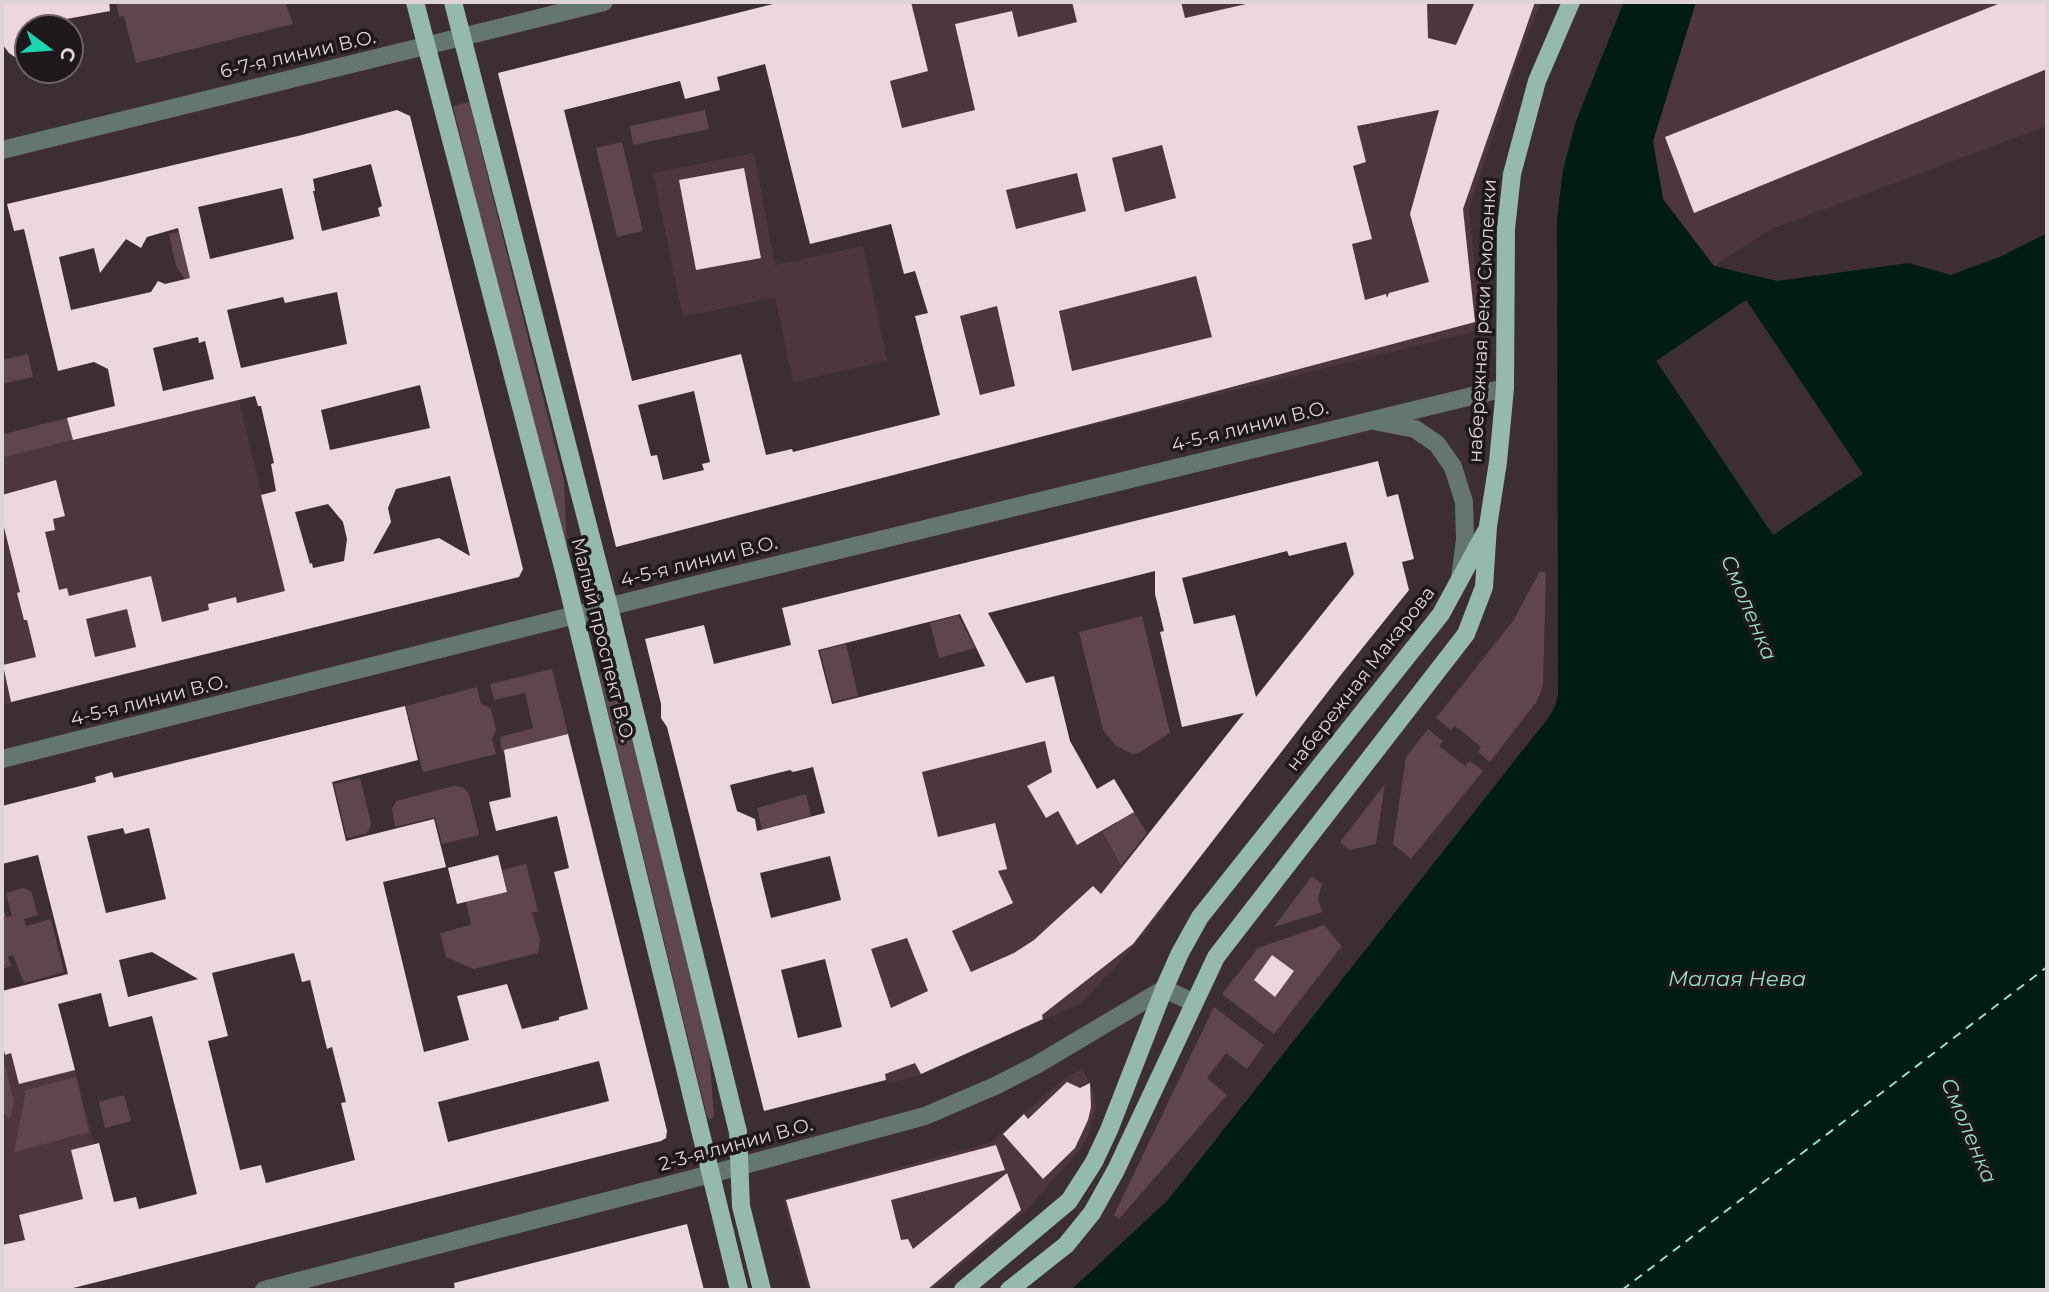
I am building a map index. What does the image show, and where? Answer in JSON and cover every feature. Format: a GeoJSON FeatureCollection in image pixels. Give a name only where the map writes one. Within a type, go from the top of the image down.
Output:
{"type":"FeatureCollection","features":[{"type":"Feature","properties":{"kind":"main road","name":"Малый проспект В.О."},"geometry":{"type":"LineString","coordinates":[[415,2],[575,617],[739,1290]]}},
{"type":"Feature","properties":{"kind":"main road","name":"Малый проспект В.О."},"geometry":{"type":"LineString","coordinates":[[453,2],[609,607],[738,1132],[741,1206],[762,1290]]}},
{"type":"Feature","properties":{"kind":"main road","name":"набережная реки Смоленки"},"geometry":{"type":"LineString","coordinates":[[1488,526],[1498,462],[1504,388],[1506,229],[1511,174],[1537,81],[1571,2]]}},
{"type":"Feature","properties":{"kind":"main road","name":"набережная Макарова"},"geometry":{"type":"LineString","coordinates":[[963,1290],[1069,1201],[1094,1162],[1109,1130],[1164,989],[1200,917],[1441,614],[1488,526]]}},
{"type":"Feature","properties":{"kind":"main road"},"geometry":{"type":"LineString","coordinates":[[1009,1290],[1066,1245],[1092,1213],[1116,1170],[1216,957],[1466,634],[1484,587],[1488,526]]}},
{"type":"Feature","properties":{"kind":"street","name":"6-7-я линии В.О."},"geometry":{"type":"LineString","coordinates":[[2,150],[604,2]]}},
{"type":"Feature","properties":{"kind":"street","name":"4-5-я линии В.О."},"geometry":{"type":"LineString","coordinates":[[2,759],[1504,388]]}},
{"type":"Feature","properties":{"kind":"street","name":"4-5-я линии В.О."},"geometry":{"type":"LineString","coordinates":[[1367,420],[1415,429],[1437,444],[1452,467],[1464,502],[1465,540],[1459,583]]}},
{"type":"Feature","properties":{"kind":"street"},"geometry":{"type":"LineString","coordinates":[[1164,989],[1193,1002]]}},
{"type":"Feature","properties":{"kind":"street","name":"2-3-я линии В.О."},"geometry":{"type":"LineString","coordinates":[[264,1290],[925,1116],[995,1086],[1164,989]]}},
{"type":"Feature","properties":{"kind":"shaded area"},"geometry":{"type":"Polygon","coordinates":[[[116,2],[285,2],[293,24],[136,63],[124,16],[119,17],[116,2]]]}},
{"type":"Feature","properties":{"kind":"shaded area"},"geometry":{"type":"Polygon","coordinates":[[[870,2],[1541,2],[1519,57],[1469,209],[1481,330],[994,449],[947,263],[903,274],[894,235],[926,226],[870,2]]]}},
{"type":"Feature","properties":{"kind":"shaded area"},"geometry":{"type":"Polygon","coordinates":[[[1696,2],[2047,2],[2047,126],[1771,229],[1714,266],[1663,199],[1653,141],[1696,2]]]}},
{"type":"Feature","properties":{"kind":"shaded area"},"geometry":{"type":"Polygon","coordinates":[[[469,102],[564,481],[567,550],[561,547],[453,106],[469,102]]]}},
{"type":"Feature","properties":{"kind":"shaded area"},"geometry":{"type":"Polygon","coordinates":[[[705,110],[709,129],[633,145],[630,126],[705,110]]]}},
{"type":"Feature","properties":{"kind":"shaded area"},"geometry":{"type":"Polygon","coordinates":[[[622,142],[643,231],[617,237],[596,148],[622,142]]]}},
{"type":"Feature","properties":{"kind":"shaded area"},"geometry":{"type":"Polygon","coordinates":[[[754,153],[775,265],[863,246],[887,361],[793,382],[775,297],[683,317],[653,173],[754,153]]]}},
{"type":"Feature","properties":{"kind":"shaded area"},"geometry":{"type":"Polygon","coordinates":[[[179,232],[190,278],[185,279],[176,266],[169,234],[179,232]]]}},
{"type":"Feature","properties":{"kind":"shaded area"},"geometry":{"type":"Polygon","coordinates":[[[28,354],[33,377],[2,384],[2,360],[28,354]]]}},
{"type":"Feature","properties":{"kind":"shaded area"},"geometry":{"type":"Polygon","coordinates":[[[239,400],[295,632],[2,705],[2,458],[239,400]]]}},
{"type":"Feature","properties":{"kind":"shaded area"},"geometry":{"type":"Polygon","coordinates":[[[67,418],[73,440],[2,458],[2,426],[4,434],[67,418]]]}},
{"type":"Feature","properties":{"kind":"shaded area"},"geometry":{"type":"Polygon","coordinates":[[[1540,571],[1546,573],[1541,692],[1490,762],[1478,752],[1481,747],[1455,726],[1451,730],[1436,718],[1513,621],[1540,571]]]}},
{"type":"Feature","properties":{"kind":"shaded area"},"geometry":{"type":"Polygon","coordinates":[[[958,615],[975,648],[939,658],[930,623],[958,615]]]}},
{"type":"Feature","properties":{"kind":"shaded area"},"geometry":{"type":"Polygon","coordinates":[[[1142,616],[1170,733],[1139,753],[1132,754],[1115,745],[1103,730],[1079,632],[1142,616]]]}},
{"type":"Feature","properties":{"kind":"shaded area"},"geometry":{"type":"Polygon","coordinates":[[[846,644],[858,696],[833,702],[820,651],[846,644]]]}},
{"type":"Feature","properties":{"kind":"shaded area"},"geometry":{"type":"Polygon","coordinates":[[[552,669],[568,734],[502,752],[500,737],[533,728],[525,693],[494,700],[490,684],[552,669]]]}},
{"type":"Feature","properties":{"kind":"shaded area"},"geometry":{"type":"Polygon","coordinates":[[[615,671],[709,1050],[714,1116],[710,1120],[599,675],[615,671]]]}},
{"type":"Feature","properties":{"kind":"shaded area"},"geometry":{"type":"Polygon","coordinates":[[[1030,682],[1047,749],[1070,743],[1075,758],[1079,756],[1097,788],[1114,779],[1132,808],[1115,818],[1117,822],[1101,832],[1121,867],[1167,904],[1132,949],[1081,1003],[920,1075],[887,1084],[856,958],[839,730],[1030,682]]]}},
{"type":"Feature","properties":{"kind":"shaded area"},"geometry":{"type":"Polygon","coordinates":[[[477,687],[481,704],[491,709],[496,730],[492,739],[496,754],[423,772],[406,706],[477,687]]]}},
{"type":"Feature","properties":{"kind":"shaded area"},"geometry":{"type":"Polygon","coordinates":[[[1428,729],[1443,741],[1439,746],[1465,766],[1470,761],[1483,771],[1411,859],[1393,844],[1406,757],[1428,729]]]}},
{"type":"Feature","properties":{"kind":"shaded area"},"geometry":{"type":"Polygon","coordinates":[[[360,778],[371,823],[365,834],[347,838],[334,784],[360,778]]]}},
{"type":"Feature","properties":{"kind":"shaded area"},"geometry":{"type":"Polygon","coordinates":[[[1385,784],[1376,844],[1349,850],[1340,842],[1385,784]]]}},
{"type":"Feature","properties":{"kind":"shaded area"},"geometry":{"type":"Polygon","coordinates":[[[453,786],[463,787],[469,794],[479,835],[442,844],[435,817],[395,827],[392,809],[396,801],[453,786]]]}},
{"type":"Feature","properties":{"kind":"shaded area"},"geometry":{"type":"Polygon","coordinates":[[[806,794],[811,816],[762,829],[757,808],[806,794]]]}},
{"type":"Feature","properties":{"kind":"shaded area"},"geometry":{"type":"Polygon","coordinates":[[[1132,809],[1147,833],[1121,866],[1102,832],[1132,809]]]}},
{"type":"Feature","properties":{"kind":"shaded area"},"geometry":{"type":"Polygon","coordinates":[[[526,864],[538,911],[532,913],[540,940],[538,953],[474,969],[446,957],[440,933],[471,925],[466,902],[507,892],[502,870],[526,864]]]}},
{"type":"Feature","properties":{"kind":"shaded area"},"geometry":{"type":"Polygon","coordinates":[[[1312,876],[1322,884],[1318,899],[1322,912],[1274,927],[1312,876]]]}},
{"type":"Feature","properties":{"kind":"shaded area"},"geometry":{"type":"Polygon","coordinates":[[[23,888],[31,891],[38,915],[24,919],[26,926],[51,919],[64,972],[24,983],[13,955],[8,957],[11,966],[2,969],[2,904],[6,917],[12,916],[6,893],[23,888]]]}},
{"type":"Feature","properties":{"kind":"shaded area"},"geometry":{"type":"Polygon","coordinates":[[[1324,925],[1342,946],[1274,1034],[1222,994],[1258,948],[1324,925]],[[1272,956],[1254,980],[1275,996],[1294,971],[1272,956]]]}},
{"type":"Feature","properties":{"kind":"shaded area"},"geometry":{"type":"Polygon","coordinates":[[[1214,1007],[1264,1045],[1247,1069],[1226,1053],[1207,1078],[1227,1095],[1119,1219],[1114,1215],[1214,1007]]]}},
{"type":"Feature","properties":{"kind":"shaded area"},"geometry":{"type":"Polygon","coordinates":[[[67,1038],[94,1144],[99,1143],[131,1274],[66,1290],[2,1290],[2,1056],[67,1038]]]}},
{"type":"Feature","properties":{"kind":"shaded area"},"geometry":{"type":"Polygon","coordinates":[[[3,1056],[14,1102],[10,1120],[2,1111],[3,1056]]]}},
{"type":"Feature","properties":{"kind":"shaded area"},"geometry":{"type":"Polygon","coordinates":[[[1083,1069],[1094,1094],[1096,1107],[1088,1136],[1079,1151],[1026,1210],[932,1290],[808,1290],[783,1199],[991,1142],[1065,1078],[1083,1069]]]}},
{"type":"Feature","properties":{"kind":"shaded area"},"geometry":{"type":"Polygon","coordinates":[[[76,1077],[89,1132],[14,1152],[26,1090],[76,1077]]]}},
{"type":"Feature","properties":{"kind":"shaded area"},"geometry":{"type":"Polygon","coordinates":[[[124,1095],[131,1121],[105,1128],[99,1102],[124,1095]]]}},
{"type":"Feature","properties":{"kind":"water","name":"Малая Нева"},"geometry":{"type":"Polygon","coordinates":[[[1624,2],[1696,2],[1653,141],[1663,199],[1714,266],[1777,281],[1909,263],[1951,275],[2002,256],[2047,233],[2047,1290],[1071,1290],[1168,1200],[1555,706],[1558,694],[1557,219],[1563,170],[1576,121],[1624,2]]]}},
{"type":"Feature","properties":{"kind":"pier"},"geometry":{"type":"Polygon","coordinates":[[[1746,300],[1863,474],[1773,535],[1656,361],[1746,300]]]}},
{"type":"Feature","properties":{"kind":"building"},"geometry":{"type":"Polygon","coordinates":[[[2,2],[109,2],[110,11],[84,16],[14,14],[14,56],[3,45],[2,2]]]}},
{"type":"Feature","properties":{"kind":"building"},"geometry":{"type":"Polygon","coordinates":[[[781,2],[911,2],[928,71],[890,81],[902,128],[975,110],[955,24],[1012,11],[1018,37],[1077,22],[1072,2],[1181,2],[1185,18],[1255,2],[1427,2],[1428,38],[1456,45],[1475,2],[1535,2],[1463,209],[1475,322],[616,547],[498,73],[781,2]],[[765,64],[717,77],[720,90],[685,99],[680,81],[564,110],[632,381],[741,354],[766,455],[792,449],[793,452],[940,415],[915,316],[928,313],[915,271],[904,274],[891,224],[810,244],[765,64]],[[1439,110],[1357,126],[1366,162],[1353,166],[1372,239],[1352,244],[1365,300],[1386,294],[1387,298],[1389,293],[1429,282],[1410,214],[1439,110]],[[1162,145],[1112,158],[1125,212],[1176,198],[1162,145]],[[1077,173],[1006,190],[1016,229],[1086,211],[1077,173]],[[1196,276],[1059,311],[1072,371],[1212,337],[1196,276]],[[997,306],[960,316],[980,395],[1015,386],[997,306]],[[694,391],[638,405],[651,456],[657,455],[663,480],[704,470],[702,464],[710,462],[694,391]]]}},
{"type":"Feature","properties":{"kind":"building"},"geometry":{"type":"Polygon","coordinates":[[[2003,2],[2047,2],[2047,69],[1694,213],[1665,137],[2003,2]]]}},
{"type":"Feature","properties":{"kind":"building"},"geometry":{"type":"Polygon","coordinates":[[[397,110],[410,116],[523,569],[519,577],[11,702],[3,665],[36,657],[17,593],[20,592],[2,519],[2,495],[56,480],[65,516],[53,519],[55,530],[45,532],[59,590],[67,588],[69,596],[151,576],[162,622],[209,610],[208,604],[236,597],[237,603],[285,591],[261,495],[276,491],[271,464],[274,463],[261,406],[258,406],[255,396],[73,440],[67,418],[115,406],[108,369],[94,362],[58,371],[24,229],[14,231],[7,204],[397,110]],[[371,164],[313,179],[322,231],[380,216],[378,208],[382,206],[371,164]],[[282,188],[198,207],[210,259],[294,239],[282,188]],[[178,228],[147,237],[141,248],[126,239],[100,273],[94,248],[59,257],[71,310],[151,292],[158,281],[165,284],[190,278],[178,228]],[[337,292],[285,303],[283,297],[227,310],[241,368],[347,344],[337,292]],[[198,337],[153,348],[163,391],[214,379],[205,341],[199,343],[198,337]],[[420,385],[321,410],[330,450],[430,428],[420,385]],[[450,476],[396,489],[388,508],[391,522],[373,554],[439,538],[470,556],[450,476]],[[328,504],[295,512],[310,564],[312,563],[313,568],[344,561],[347,539],[343,522],[328,504]],[[127,609],[86,619],[95,657],[136,647],[127,609]]]}},
{"type":"Feature","properties":{"kind":"building"},"geometry":{"type":"Polygon","coordinates":[[[744,168],[761,258],[696,270],[679,180],[744,168]]]}},
{"type":"Feature","properties":{"kind":"building"},"geometry":{"type":"Polygon","coordinates":[[[1378,461],[1387,497],[1398,494],[1414,559],[1402,562],[1409,590],[1133,944],[1042,1015],[1043,1019],[921,1074],[915,1063],[885,1074],[886,1080],[764,1111],[667,727],[661,718],[661,704],[645,639],[704,625],[714,664],[791,645],[782,608],[1378,461]],[[1346,542],[1289,556],[1287,551],[1182,578],[1194,624],[1235,615],[1256,697],[1354,574],[1346,542]],[[1155,571],[988,613],[1026,683],[1054,676],[1070,741],[1097,789],[1114,779],[1134,812],[1077,845],[1058,811],[1046,818],[1027,786],[1052,772],[1045,741],[922,772],[938,837],[995,823],[1007,869],[998,871],[1013,903],[952,931],[971,972],[1014,953],[1034,940],[1093,886],[1101,894],[1244,713],[1182,727],[1160,632],[1164,631],[1155,594],[1155,571]],[[960,614],[818,650],[832,704],[985,666],[960,614]],[[813,767],[793,772],[790,770],[730,785],[737,811],[755,819],[757,831],[825,813],[813,767]],[[830,856],[760,873],[771,918],[841,900],[830,856]],[[907,938],[871,949],[891,1008],[928,991],[907,938]],[[825,959],[781,970],[798,1038],[842,1027],[825,959]]]}},
{"type":"Feature","properties":{"kind":"building"},"geometry":{"type":"Polygon","coordinates":[[[405,706],[418,760],[332,782],[346,841],[434,819],[446,867],[383,882],[424,1052],[469,1040],[457,996],[507,984],[522,1029],[559,1020],[559,1017],[588,1009],[554,872],[569,868],[557,816],[496,831],[489,802],[511,797],[504,750],[568,734],[667,1131],[666,1138],[65,1290],[2,1290],[2,1245],[25,1240],[19,1215],[83,1199],[71,1150],[99,1143],[114,1202],[136,1197],[139,1209],[197,1194],[152,1016],[109,1027],[101,993],[58,1004],[75,1070],[19,1084],[11,1053],[5,1055],[2,1042],[2,991],[68,974],[38,855],[2,864],[2,806],[96,782],[95,777],[112,772],[114,778],[405,706]],[[123,828],[87,836],[106,913],[166,899],[149,828],[125,834],[123,828]],[[152,952],[119,960],[128,997],[198,979],[152,952]],[[294,953],[212,973],[228,1036],[208,1041],[240,1170],[261,1165],[266,1183],[355,1160],[341,1103],[346,1102],[332,1047],[327,1049],[310,980],[302,982],[294,953]],[[599,1061],[438,1102],[448,1142],[609,1101],[599,1061]]]}},
{"type":"Feature","properties":{"kind":"building"},"geometry":{"type":"Polygon","coordinates":[[[498,855],[507,892],[457,904],[448,868],[498,855]]]}},
{"type":"Feature","properties":{"kind":"building"},"geometry":{"type":"Polygon","coordinates":[[[1272,955],[1294,971],[1275,997],[1254,980],[1272,955]]]}},
{"type":"Feature","properties":{"kind":"building"},"geometry":{"type":"Polygon","coordinates":[[[1067,1082],[1080,1088],[1090,1083],[1091,1107],[1088,1120],[1075,1148],[1043,1179],[1003,1134],[1024,1114],[1028,1119],[1067,1082]]]}},
{"type":"Feature","properties":{"kind":"building"},"geometry":{"type":"Polygon","coordinates":[[[996,1145],[1005,1170],[891,1200],[901,1240],[908,1239],[913,1249],[1007,1173],[1021,1210],[927,1290],[811,1290],[786,1200],[996,1145]]]}},
{"type":"Feature","properties":{"kind":"building"},"geometry":{"type":"Polygon","coordinates":[[[687,1224],[704,1290],[455,1290],[454,1283],[687,1224]]]}},
{"type":"Feature","properties":{"kind":"ferry route"},"geometry":{"type":"LineString","coordinates":[[1622,1290],[2047,967]]}},
{"type":"Feature","properties":{"kind":"water label","name":"Смоленка"},"geometry":{"type":"Point","coordinates":[1748,608]}},
{"type":"Feature","properties":{"kind":"water label","name":"Смоленка"},"geometry":{"type":"Point","coordinates":[1968,1131]}}]}
